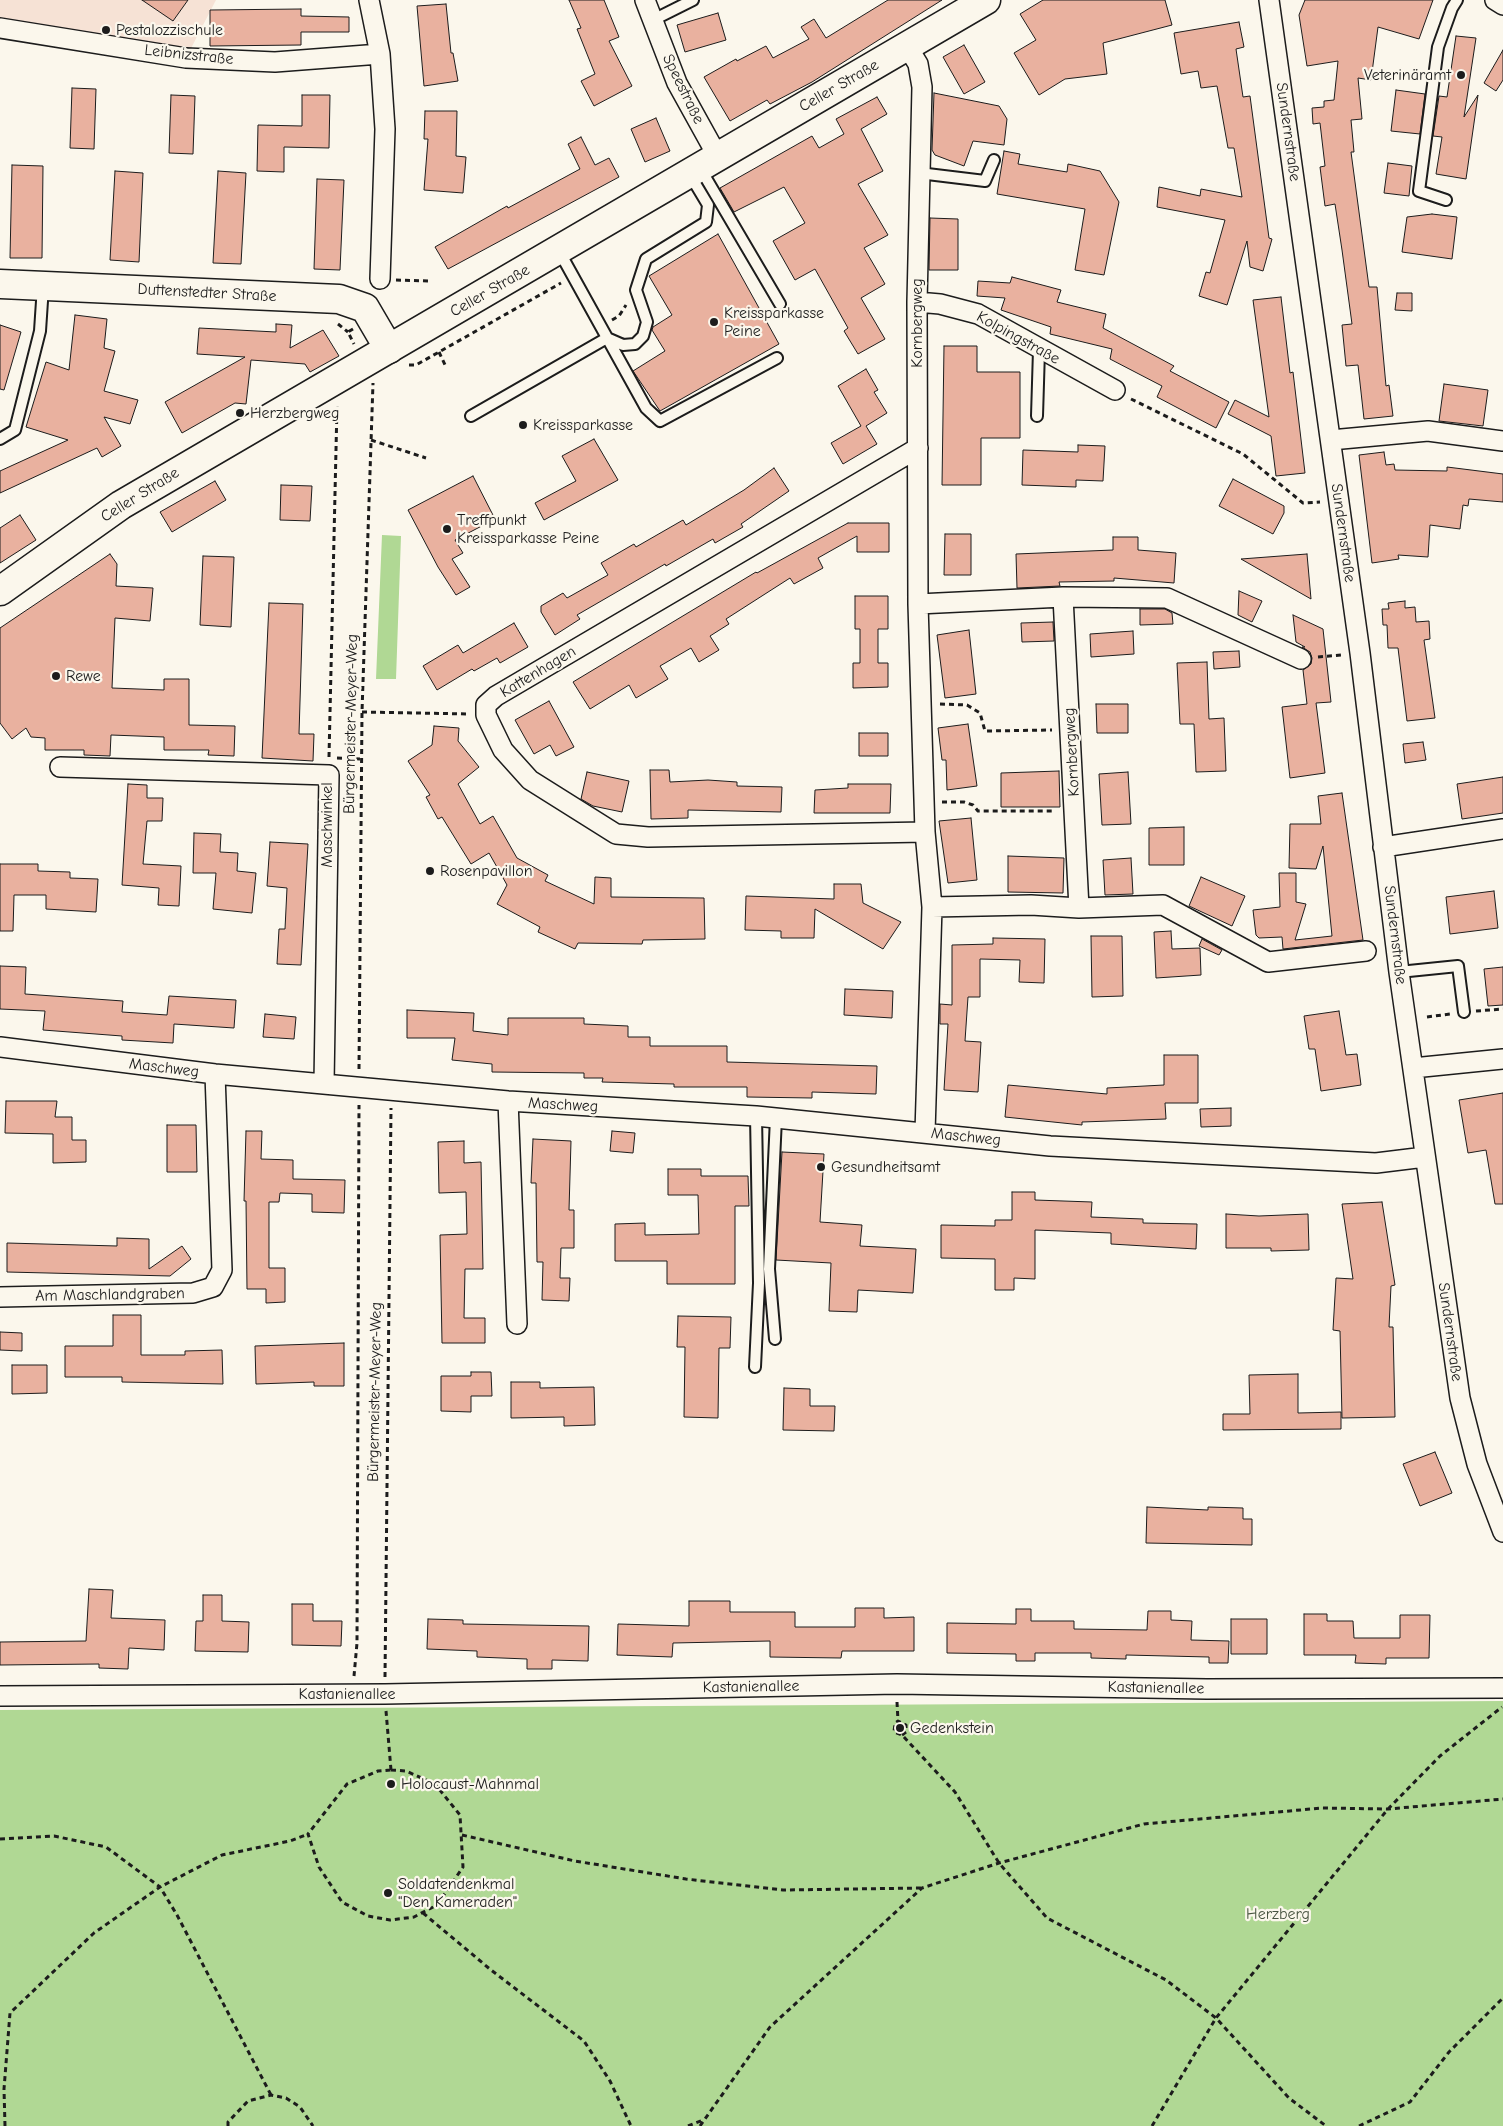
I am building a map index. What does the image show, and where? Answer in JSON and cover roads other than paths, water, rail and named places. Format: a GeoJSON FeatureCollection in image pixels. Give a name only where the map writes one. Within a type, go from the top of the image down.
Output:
{"type":"FeatureCollection","features":[{"type":"Feature","properties":{"kind":"main road","name":"Celler Straße"},"geometry":{"type":"LineString","coordinates":[[0,592],[121,505],[326,385],[373,374],[396,356],[559,251],[702,165],[986,0]]}},
{"type":"Feature","properties":{"kind":"main road","name":"Duttenstedter Straße"},"geometry":{"type":"LineString","coordinates":[[0,284],[339,299],[365,308],[396,356]]}},
{"type":"Feature","properties":{"kind":"street"},"geometry":{"type":"LineString","coordinates":[[369,0],[380,54],[385,130],[380,279]]}},
{"type":"Feature","properties":{"kind":"street","name":"Speestraße"},"geometry":{"type":"LineString","coordinates":[[645,0],[677,84],[702,165]]}},
{"type":"Feature","properties":{"kind":"street","name":"Sundernstraße"},"geometry":{"type":"LineString","coordinates":[[1269,0],[1360,653],[1399,972],[1460,1398],[1477,1464],[1503,1532]]}},
{"type":"Feature","properties":{"kind":"street"},"geometry":{"type":"LineString","coordinates":[[1495,0],[1503,5]]}},
{"type":"Feature","properties":{"kind":"street","name":"Leibnizstraße"},"geometry":{"type":"LineString","coordinates":[[0,28],[186,58],[275,62],[380,54]]}},
{"type":"Feature","properties":{"kind":"street","name":"Kornbergweg"},"geometry":{"type":"LineString","coordinates":[[907,46],[918,64],[922,87],[917,302],[918,604],[925,832],[932,907],[925,1132]]}},
{"type":"Feature","properties":{"kind":"street","name":"Kolpingstraße"},"geometry":{"type":"LineString","coordinates":[[917,302],[940,304],[978,314],[1039,350],[1115,390]]}},
{"type":"Feature","properties":{"kind":"street"},"geometry":{"type":"LineString","coordinates":[[1331,440],[1428,431],[1503,442]]}},
{"type":"Feature","properties":{"kind":"street","name":"Kattenhagen"},"geometry":{"type":"LineString","coordinates":[[918,448],[496,696],[486,705],[486,714],[503,750],[530,780],[616,834],[648,837],[925,832]]}},
{"type":"Feature","properties":{"kind":"street"},"geometry":{"type":"LineString","coordinates":[[918,604],[1063,597],[1167,598],[1301,659]]}},
{"type":"Feature","properties":{"kind":"street","name":"Kornbergweg"},"geometry":{"type":"LineString","coordinates":[[1063,597],[1079,908]]}},
{"type":"Feature","properties":{"kind":"street","name":"Maschwinkel"},"geometry":{"type":"LineString","coordinates":[[60,767],[329,775],[324,1083]]}},
{"type":"Feature","properties":{"kind":"street"},"geometry":{"type":"LineString","coordinates":[[1384,847],[1503,828]]}},
{"type":"Feature","properties":{"kind":"street"},"geometry":{"type":"LineString","coordinates":[[932,907],[1031,905],[1079,908],[1162,905],[1268,962],[1366,951]]}},
{"type":"Feature","properties":{"kind":"street","name":"Maschweg"},"geometry":{"type":"LineString","coordinates":[[0,1047],[215,1074],[359,1086],[508,1102],[756,1116],[1050,1146],[1376,1164],[1425,1157]]}},
{"type":"Feature","properties":{"kind":"street"},"geometry":{"type":"LineString","coordinates":[[1413,1068],[1503,1059]]}},
{"type":"Feature","properties":{"kind":"street","name":"Am Maschlandgraben"},"geometry":{"type":"LineString","coordinates":[[0,1297],[193,1293],[213,1287],[222,1270],[215,1074]]}},
{"type":"Feature","properties":{"kind":"street","name":"Maschweg"},"geometry":{"type":"LineString","coordinates":[[508,1102],[517,1324]]}},
{"type":"Feature","properties":{"kind":"street","name":"Kastanienallee"},"geometry":{"type":"LineString","coordinates":[[0,1696],[385,1694],[897,1684],[1207,1689],[1503,1688]]}},
{"type":"Feature","properties":{"kind":"lane"},"geometry":{"type":"LineString","coordinates":[[653,20],[693,0]]}},
{"type":"Feature","properties":{"kind":"lane"},"geometry":{"type":"LineString","coordinates":[[1446,200],[1420,191],[1438,47],[1452,8],[1457,0]]}},
{"type":"Feature","properties":{"kind":"lane"},"geometry":{"type":"LineString","coordinates":[[919,174],[985,181],[994,160]]}},
{"type":"Feature","properties":{"kind":"lane"},"geometry":{"type":"LineString","coordinates":[[607,338],[623,345],[635,344],[643,336],[647,322],[636,290],[646,259],[706,222],[708,205],[702,165]]}},
{"type":"Feature","properties":{"kind":"lane"},"geometry":{"type":"LineString","coordinates":[[702,165],[780,304]]}},
{"type":"Feature","properties":{"kind":"lane"},"geometry":{"type":"LineString","coordinates":[[559,251],[646,408],[660,421],[777,358]]}},
{"type":"Feature","properties":{"kind":"lane"},"geometry":{"type":"LineString","coordinates":[[0,438],[15,430],[40,331],[43,286]]}},
{"type":"Feature","properties":{"kind":"lane"},"geometry":{"type":"LineString","coordinates":[[471,416],[607,338]]}},
{"type":"Feature","properties":{"kind":"lane"},"geometry":{"type":"LineString","coordinates":[[1038,416],[1039,350]]}},
{"type":"Feature","properties":{"kind":"lane"},"geometry":{"type":"LineString","coordinates":[[1399,972],[1458,966],[1464,1012]]}},
{"type":"Feature","properties":{"kind":"lane"},"geometry":{"type":"LineString","coordinates":[[755,1367],[759,1283],[756,1116]]}},
{"type":"Feature","properties":{"kind":"lane"},"geometry":{"type":"LineString","coordinates":[[775,1339],[769,1269],[776,1118]]}},
{"type":"Feature","properties":{"kind":"place","name":"Pestalozzischule"},"geometry":{"type":"Point","coordinates":[106,30]}},
{"type":"Feature","properties":{"kind":"place","name":"Veterinäramt"},"geometry":{"type":"Point","coordinates":[1461,75]}},
{"type":"Feature","properties":{"kind":"place","name":"Kreissparkasse Peine"},"geometry":{"type":"Point","coordinates":[714,322]}},
{"type":"Feature","properties":{"kind":"place","name":"Herzbergweg"},"geometry":{"type":"Point","coordinates":[240,413]}},
{"type":"Feature","properties":{"kind":"place","name":"Kreissparkasse"},"geometry":{"type":"Point","coordinates":[523,425]}},
{"type":"Feature","properties":{"kind":"place","name":"Treffpunkt Kreissparkasse Peine"},"geometry":{"type":"Point","coordinates":[447,529]}},
{"type":"Feature","properties":{"kind":"place","name":"Rewe"},"geometry":{"type":"Point","coordinates":[56,676]}},
{"type":"Feature","properties":{"kind":"place","name":"Rosenpavillon"},"geometry":{"type":"Point","coordinates":[430,871]}},
{"type":"Feature","properties":{"kind":"place","name":"Gesundheitsamt"},"geometry":{"type":"Point","coordinates":[821,1167]}},
{"type":"Feature","properties":{"kind":"place","name":"Gedenkstein"},"geometry":{"type":"Point","coordinates":[900,1728]}},
{"type":"Feature","properties":{"kind":"place","name":"Holocaust-Mahnmal"},"geometry":{"type":"Point","coordinates":[391,1784]}},
{"type":"Feature","properties":{"kind":"place","name":"Soldatendenkmal \"Den Kameraden\""},"geometry":{"type":"Point","coordinates":[388,1893]}},
{"type":"Feature","properties":{"kind":"park label","name":"Herzberg"},"geometry":{"type":"Point","coordinates":[1278,1914]}}]}
